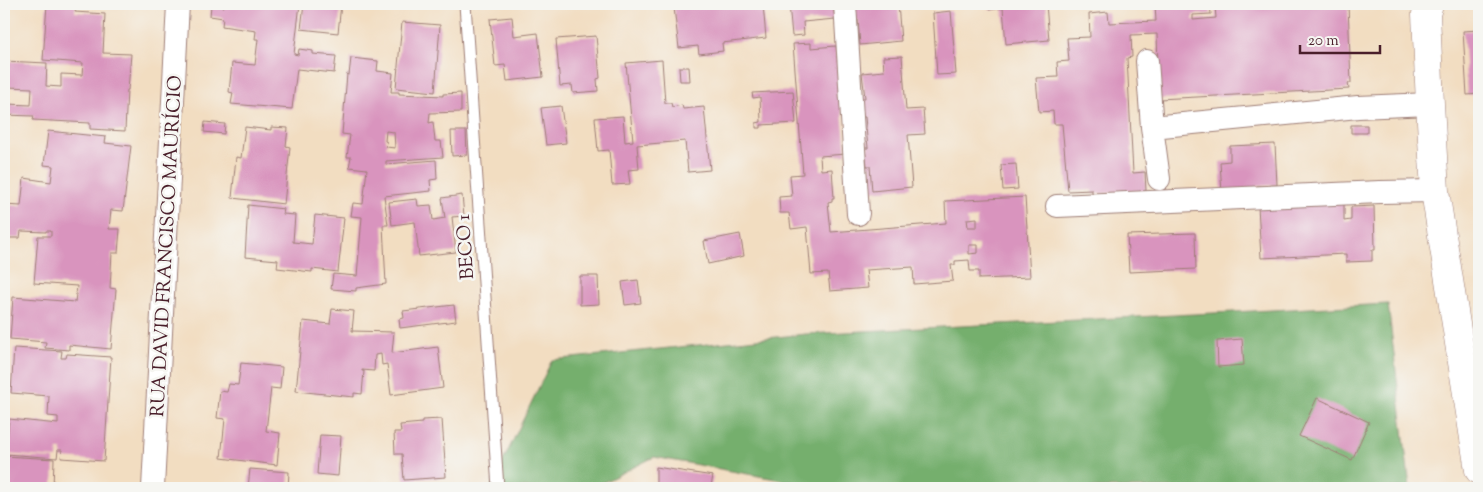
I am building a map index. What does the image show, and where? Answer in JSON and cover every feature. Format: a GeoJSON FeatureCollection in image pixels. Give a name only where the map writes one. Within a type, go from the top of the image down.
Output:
{"type":"FeatureCollection","features":[{"type":"Feature","properties":{"kind":"main road"},"geometry":{"type":"LineString","coordinates":[[1425,7],[1436,192],[1479,470]]}},
{"type":"Feature","properties":{"kind":"street","name":"RUA DAVID FRANCISCO MAURÍCIO"},"geometry":{"type":"LineString","coordinates":[[153,488],[178,4]]}},
{"type":"Feature","properties":{"kind":"street"},"geometry":{"type":"LineString","coordinates":[[845,4],[858,214]]}},
{"type":"Feature","properties":{"kind":"street"},"geometry":{"type":"LineString","coordinates":[[1147,61],[1152,127],[1159,179]]}},
{"type":"Feature","properties":{"kind":"street"},"geometry":{"type":"LineString","coordinates":[[1152,127],[1358,107],[1430,104]]}},
{"type":"Feature","properties":{"kind":"street"},"geometry":{"type":"LineString","coordinates":[[1057,206],[1380,192],[1436,192]]}},
{"type":"Feature","properties":{"kind":"lane","name":"BECO 1"},"geometry":{"type":"LineString","coordinates":[[465,4],[498,488]]}},
{"type":"Feature","properties":{"kind":"green space"},"geometry":{"type":"Polygon","coordinates":[[[1388,304],[1410,488],[825,488],[654,457],[592,488],[490,488],[552,360],[806,334],[1388,304]]]}},
{"type":"Feature","properties":{"kind":"building"},"geometry":{"type":"Polygon","coordinates":[[[47,4],[76,4],[75,12],[105,14],[103,53],[131,54],[125,131],[90,129],[90,123],[33,120],[34,116],[4,115],[4,61],[47,63],[46,86],[61,87],[61,74],[82,75],[83,63],[43,60],[47,4]],[[7,87],[6,104],[31,105],[32,88],[7,87]]]}},
{"type":"Feature","properties":{"kind":"building"},"geometry":{"type":"Polygon","coordinates":[[[224,4],[300,4],[294,54],[298,55],[299,49],[313,51],[313,54],[336,56],[334,73],[297,69],[292,109],[231,104],[233,93],[229,92],[232,63],[255,65],[258,39],[255,39],[256,31],[222,26],[223,18],[210,16],[211,5],[224,7],[224,4]]]}},
{"type":"Feature","properties":{"kind":"building"},"geometry":{"type":"Polygon","coordinates":[[[304,4],[341,4],[338,33],[301,29],[304,4]]]}},
{"type":"Feature","properties":{"kind":"building"},"geometry":{"type":"Polygon","coordinates":[[[709,4],[763,4],[766,38],[722,43],[723,51],[699,54],[698,46],[679,48],[674,8],[709,4]]]}},
{"type":"Feature","properties":{"kind":"building"},"geometry":{"type":"Polygon","coordinates":[[[789,4],[833,4],[835,19],[803,22],[804,35],[792,36],[789,4]]]}},
{"type":"Feature","properties":{"kind":"building"},"geometry":{"type":"Polygon","coordinates":[[[852,4],[898,4],[901,41],[860,45],[858,20],[854,20],[852,4]]]}},
{"type":"Feature","properties":{"kind":"building"},"geometry":{"type":"Polygon","coordinates":[[[903,4],[937,4],[937,5],[904,8],[903,4]]]}},
{"type":"Feature","properties":{"kind":"building"},"geometry":{"type":"Polygon","coordinates":[[[988,4],[1046,4],[1049,40],[1006,44],[1003,8],[989,10],[988,4]]]}},
{"type":"Feature","properties":{"kind":"building"},"geometry":{"type":"Polygon","coordinates":[[[1155,4],[1210,4],[1211,14],[1193,15],[1193,20],[1216,18],[1215,6],[1348,4],[1351,83],[1348,83],[1349,89],[1159,99],[1157,34],[1131,35],[1132,57],[1127,58],[1133,173],[1145,172],[1146,191],[1092,194],[1092,190],[1068,191],[1062,124],[1054,124],[1053,111],[1039,112],[1036,78],[1058,77],[1057,62],[1069,61],[1067,38],[1090,37],[1089,14],[1108,12],[1109,23],[1156,21],[1155,4]]]}},
{"type":"Feature","properties":{"kind":"building"},"geometry":{"type":"Polygon","coordinates":[[[951,11],[956,74],[937,75],[933,13],[951,11]]]}},
{"type":"Feature","properties":{"kind":"building"},"geometry":{"type":"Polygon","coordinates":[[[512,17],[514,36],[538,33],[543,77],[507,81],[505,65],[495,66],[490,19],[512,17]]]}},
{"type":"Feature","properties":{"kind":"building"},"geometry":{"type":"Polygon","coordinates":[[[402,22],[440,25],[435,92],[396,88],[402,22]]]}},
{"type":"Feature","properties":{"kind":"building"},"geometry":{"type":"Polygon","coordinates":[[[1479,30],[1479,94],[1467,95],[1463,31],[1479,30]]]}},
{"type":"Feature","properties":{"kind":"building"},"geometry":{"type":"Polygon","coordinates":[[[596,36],[600,78],[597,79],[598,91],[573,93],[572,85],[560,86],[556,39],[596,36]]]}},
{"type":"Feature","properties":{"kind":"building"},"geometry":{"type":"Polygon","coordinates":[[[811,43],[811,48],[836,46],[846,154],[820,156],[821,170],[832,169],[834,198],[828,202],[831,232],[946,223],[945,201],[1025,197],[1030,277],[979,279],[979,271],[970,271],[969,260],[955,261],[955,265],[951,265],[953,281],[914,284],[913,267],[866,270],[868,288],[830,291],[828,273],[811,274],[807,227],[791,229],[789,213],[780,213],[779,197],[792,196],[790,175],[803,174],[793,44],[811,43]],[[977,218],[967,219],[968,227],[977,227],[977,218]],[[969,245],[969,254],[978,253],[978,245],[969,245]]]}},
{"type":"Feature","properties":{"kind":"building"},"geometry":{"type":"Polygon","coordinates":[[[902,56],[906,110],[923,109],[925,134],[908,135],[912,187],[872,191],[870,166],[867,166],[865,148],[868,148],[861,98],[865,98],[862,73],[884,71],[883,57],[902,56]]]}},
{"type":"Feature","properties":{"kind":"building"},"geometry":{"type":"Polygon","coordinates":[[[351,58],[378,61],[377,71],[393,73],[391,92],[443,96],[443,94],[461,93],[461,112],[430,113],[429,123],[433,122],[435,141],[441,141],[443,157],[386,161],[386,164],[436,160],[437,179],[430,180],[431,191],[384,196],[388,225],[383,225],[386,284],[356,288],[356,291],[331,289],[333,274],[357,276],[362,217],[351,216],[353,203],[363,204],[367,169],[349,167],[351,157],[347,157],[350,135],[342,134],[347,74],[349,75],[351,58]],[[386,131],[386,147],[395,148],[394,132],[386,131]]]}},
{"type":"Feature","properties":{"kind":"building"},"geometry":{"type":"Polygon","coordinates":[[[662,60],[665,103],[671,103],[672,107],[682,105],[683,109],[704,107],[710,170],[688,172],[685,141],[637,145],[639,169],[628,170],[630,184],[612,185],[609,150],[598,151],[595,118],[623,116],[625,142],[633,141],[626,63],[662,60]]]}},
{"type":"Feature","properties":{"kind":"building"},"geometry":{"type":"Polygon","coordinates":[[[679,67],[689,67],[690,81],[680,81],[679,67]]]}},
{"type":"Feature","properties":{"kind":"building"},"geometry":{"type":"Polygon","coordinates":[[[793,91],[796,123],[761,125],[761,128],[756,128],[756,123],[761,122],[760,97],[753,98],[752,93],[793,91]]]}},
{"type":"Feature","properties":{"kind":"building"},"geometry":{"type":"Polygon","coordinates":[[[561,106],[566,143],[546,145],[541,108],[561,106]]]}},
{"type":"Feature","properties":{"kind":"building"},"geometry":{"type":"Polygon","coordinates":[[[205,122],[225,124],[224,134],[204,132],[205,122]]]}},
{"type":"Feature","properties":{"kind":"building"},"geometry":{"type":"Polygon","coordinates":[[[1351,125],[1367,125],[1367,133],[1351,133],[1351,125]]]}},
{"type":"Feature","properties":{"kind":"building"},"geometry":{"type":"Polygon","coordinates":[[[245,127],[271,130],[271,127],[288,128],[286,146],[290,147],[284,204],[232,198],[236,157],[241,158],[245,127]]]}},
{"type":"Feature","properties":{"kind":"building"},"geometry":{"type":"Polygon","coordinates":[[[48,131],[106,137],[105,143],[131,146],[123,211],[111,210],[109,229],[120,229],[118,253],[112,253],[110,288],[116,289],[111,349],[69,345],[69,350],[45,348],[46,342],[10,339],[13,297],[75,302],[77,286],[34,283],[38,236],[51,236],[51,231],[21,231],[20,238],[4,238],[4,205],[21,206],[24,178],[51,182],[53,166],[44,165],[48,131]]]}},
{"type":"Feature","properties":{"kind":"building"},"geometry":{"type":"Polygon","coordinates":[[[451,131],[466,131],[467,155],[452,156],[451,131]]]}},
{"type":"Feature","properties":{"kind":"building"},"geometry":{"type":"Polygon","coordinates":[[[1275,144],[1277,185],[1257,186],[1257,192],[1222,193],[1220,162],[1230,161],[1230,146],[1275,144]]]}},
{"type":"Feature","properties":{"kind":"building"},"geometry":{"type":"Polygon","coordinates":[[[1016,164],[1018,189],[1003,190],[1001,165],[1016,164]]]}},
{"type":"Feature","properties":{"kind":"building"},"geometry":{"type":"Polygon","coordinates":[[[462,195],[464,216],[452,217],[456,252],[419,256],[415,222],[392,225],[389,202],[417,199],[418,206],[431,205],[433,220],[445,218],[442,198],[462,195]]]}},
{"type":"Feature","properties":{"kind":"building"},"geometry":{"type":"Polygon","coordinates":[[[1344,202],[1344,221],[1351,220],[1351,207],[1374,206],[1375,250],[1372,250],[1372,261],[1346,262],[1346,254],[1261,258],[1258,206],[1344,202]]]}},
{"type":"Feature","properties":{"kind":"building"},"geometry":{"type":"Polygon","coordinates":[[[248,205],[284,209],[283,214],[295,215],[293,242],[312,244],[315,215],[344,218],[338,272],[312,269],[312,272],[277,268],[278,260],[245,257],[248,205]]]}},
{"type":"Feature","properties":{"kind":"building"},"geometry":{"type":"Polygon","coordinates":[[[1195,233],[1196,269],[1129,272],[1127,235],[1195,233]]]}},
{"type":"Feature","properties":{"kind":"building"},"geometry":{"type":"Polygon","coordinates":[[[740,234],[744,256],[708,264],[704,241],[740,234]]]}},
{"type":"Feature","properties":{"kind":"building"},"geometry":{"type":"Polygon","coordinates":[[[580,276],[598,276],[599,304],[580,305],[580,276]]]}},
{"type":"Feature","properties":{"kind":"building"},"geometry":{"type":"Polygon","coordinates":[[[638,280],[641,303],[625,305],[622,282],[638,280]]]}},
{"type":"Feature","properties":{"kind":"building"},"geometry":{"type":"Polygon","coordinates":[[[454,305],[456,321],[400,328],[399,319],[404,318],[403,311],[454,305]]]}},
{"type":"Feature","properties":{"kind":"building"},"geometry":{"type":"Polygon","coordinates":[[[332,309],[354,311],[352,331],[394,332],[392,353],[438,347],[443,388],[391,395],[387,364],[382,365],[381,354],[375,355],[374,371],[362,370],[364,371],[362,394],[354,393],[354,397],[296,391],[303,321],[330,324],[332,309]]]}},
{"type":"Feature","properties":{"kind":"building"},"geometry":{"type":"Polygon","coordinates":[[[1242,339],[1244,365],[1218,367],[1217,341],[1242,339]]]}},
{"type":"Feature","properties":{"kind":"building"},"geometry":{"type":"Polygon","coordinates":[[[14,348],[62,351],[61,358],[66,358],[67,354],[111,357],[104,461],[61,458],[62,450],[58,450],[57,458],[6,454],[9,419],[58,424],[58,417],[48,416],[49,396],[11,393],[14,348]]]}},
{"type":"Feature","properties":{"kind":"building"},"geometry":{"type":"Polygon","coordinates":[[[241,363],[282,367],[280,389],[271,388],[266,431],[280,433],[277,465],[221,458],[225,419],[217,418],[220,391],[227,392],[229,384],[238,385],[241,363]]]}},
{"type":"Feature","properties":{"kind":"building"},"geometry":{"type":"Polygon","coordinates":[[[1317,398],[1369,422],[1352,460],[1299,436],[1317,398]]]}},
{"type":"Feature","properties":{"kind":"building"},"geometry":{"type":"Polygon","coordinates":[[[442,419],[446,477],[404,480],[402,454],[395,454],[394,432],[401,432],[400,425],[422,423],[422,420],[442,419]]]}},
{"type":"Feature","properties":{"kind":"building"},"geometry":{"type":"Polygon","coordinates":[[[320,435],[341,436],[338,476],[317,474],[320,435]]]}},
{"type":"Feature","properties":{"kind":"building"},"geometry":{"type":"Polygon","coordinates":[[[4,456],[54,459],[53,488],[4,488],[4,456]]]}},
{"type":"Feature","properties":{"kind":"building"},"geometry":{"type":"Polygon","coordinates":[[[656,467],[713,476],[711,486],[718,488],[656,488],[656,467]]]}},
{"type":"Feature","properties":{"kind":"building"},"geometry":{"type":"Polygon","coordinates":[[[250,469],[289,472],[288,488],[248,488],[250,469]]]}}]}
